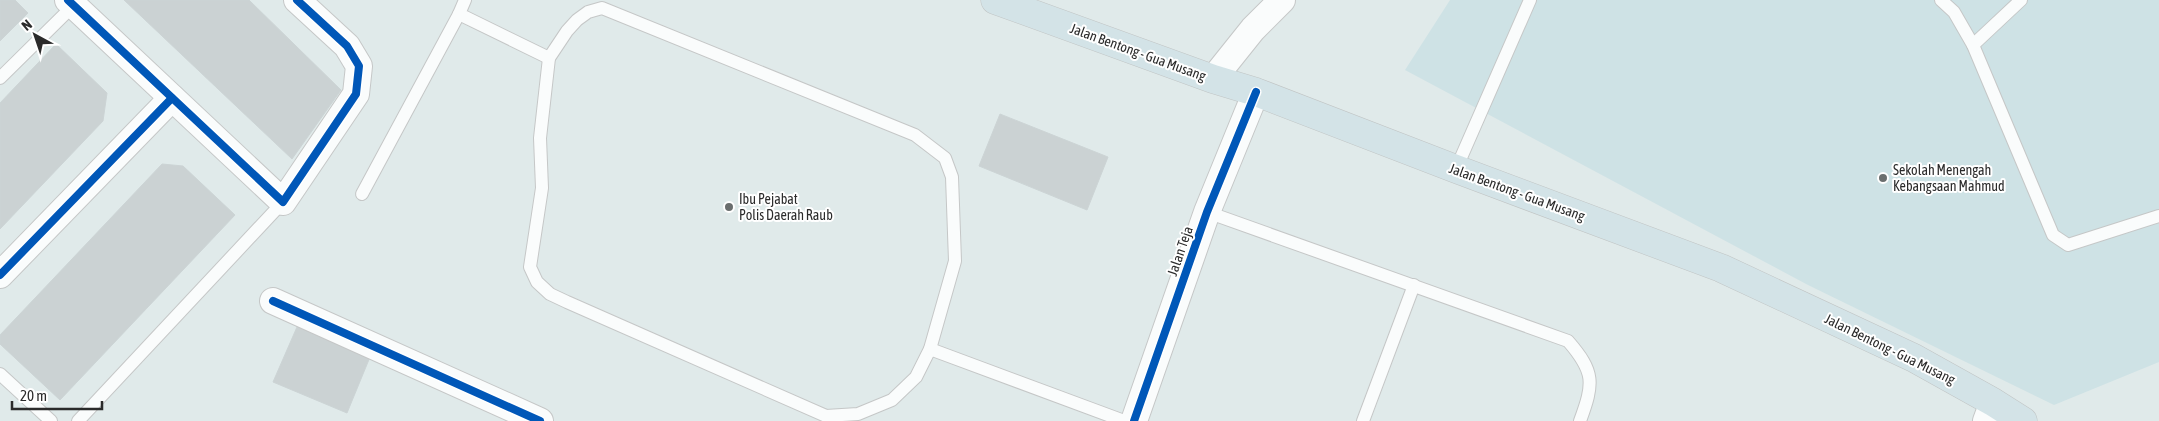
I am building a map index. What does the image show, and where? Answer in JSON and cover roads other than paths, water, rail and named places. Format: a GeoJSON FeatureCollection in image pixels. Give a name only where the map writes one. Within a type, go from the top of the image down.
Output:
{"type":"FeatureCollection","features":[{"type":"Feature","properties":{"kind":"main road","name":"Jalan Bentong - Gua Musang"},"geometry":{"type":"LineString","coordinates":[[1010,3],[1213,79],[1256,92],[1721,268],[1914,358],[1989,411],[2023,421]]}},
{"type":"Feature","properties":{"kind":"street"},"geometry":{"type":"LineString","coordinates":[[71,2],[283,202],[356,94],[359,66],[347,46],[297,0]]}},
{"type":"Feature","properties":{"kind":"street"},"geometry":{"type":"LineString","coordinates":[[1213,79],[1253,29],[1282,0]]}},
{"type":"Feature","properties":{"kind":"street","name":"Jalan Teja"},"geometry":{"type":"LineString","coordinates":[[1134,421],[1207,212],[1256,92]]}},
{"type":"Feature","properties":{"kind":"street"},"geometry":{"type":"LineString","coordinates":[[0,274],[172,98]]}},
{"type":"Feature","properties":{"kind":"street"},"geometry":{"type":"LineString","coordinates":[[273,300],[540,421]]}},
{"type":"Feature","properties":{"kind":"lane"},"geometry":{"type":"LineString","coordinates":[[362,194],[465,0]]}},
{"type":"Feature","properties":{"kind":"lane"},"geometry":{"type":"LineString","coordinates":[[1456,169],[1530,0]]}},
{"type":"Feature","properties":{"kind":"lane"},"geometry":{"type":"LineString","coordinates":[[1941,0],[1954,12],[1973,45],[2053,235],[2068,245],[2159,216]]}},
{"type":"Feature","properties":{"kind":"lane"},"geometry":{"type":"LineString","coordinates":[[1973,45],[2021,0]]}},
{"type":"Feature","properties":{"kind":"lane"},"geometry":{"type":"LineString","coordinates":[[0,78],[71,2]]}},
{"type":"Feature","properties":{"kind":"lane"},"geometry":{"type":"LineString","coordinates":[[602,8],[915,135],[945,158],[952,177],[955,261],[930,349],[916,377],[892,400],[858,414],[826,416],[550,294],[537,282],[530,267],[542,188],[540,138],[548,58],[566,31],[577,20],[588,12],[602,8]]}},
{"type":"Feature","properties":{"kind":"lane"},"geometry":{"type":"LineString","coordinates":[[459,14],[548,58]]}},
{"type":"Feature","properties":{"kind":"lane"},"geometry":{"type":"LineString","coordinates":[[78,421],[283,202]]}},
{"type":"Feature","properties":{"kind":"lane"},"geometry":{"type":"LineString","coordinates":[[1207,212],[1568,341],[1583,359],[1591,379],[1580,421]]}},
{"type":"Feature","properties":{"kind":"lane"},"geometry":{"type":"LineString","coordinates":[[1363,421],[1414,285]]}},
{"type":"Feature","properties":{"kind":"lane"},"geometry":{"type":"LineString","coordinates":[[930,349],[1124,421]]}},
{"type":"Feature","properties":{"kind":"lane"},"geometry":{"type":"LineString","coordinates":[[0,374],[51,421]]}},
{"type":"Feature","properties":{"kind":"place","name":"Sekolah Menengah Kebangsaan Mahmud"},"geometry":{"type":"Point","coordinates":[1883,178]}},
{"type":"Feature","properties":{"kind":"place","name":"Ibu Pejabat Polis Daerah Raub"},"geometry":{"type":"Point","coordinates":[729,207]}}]}
